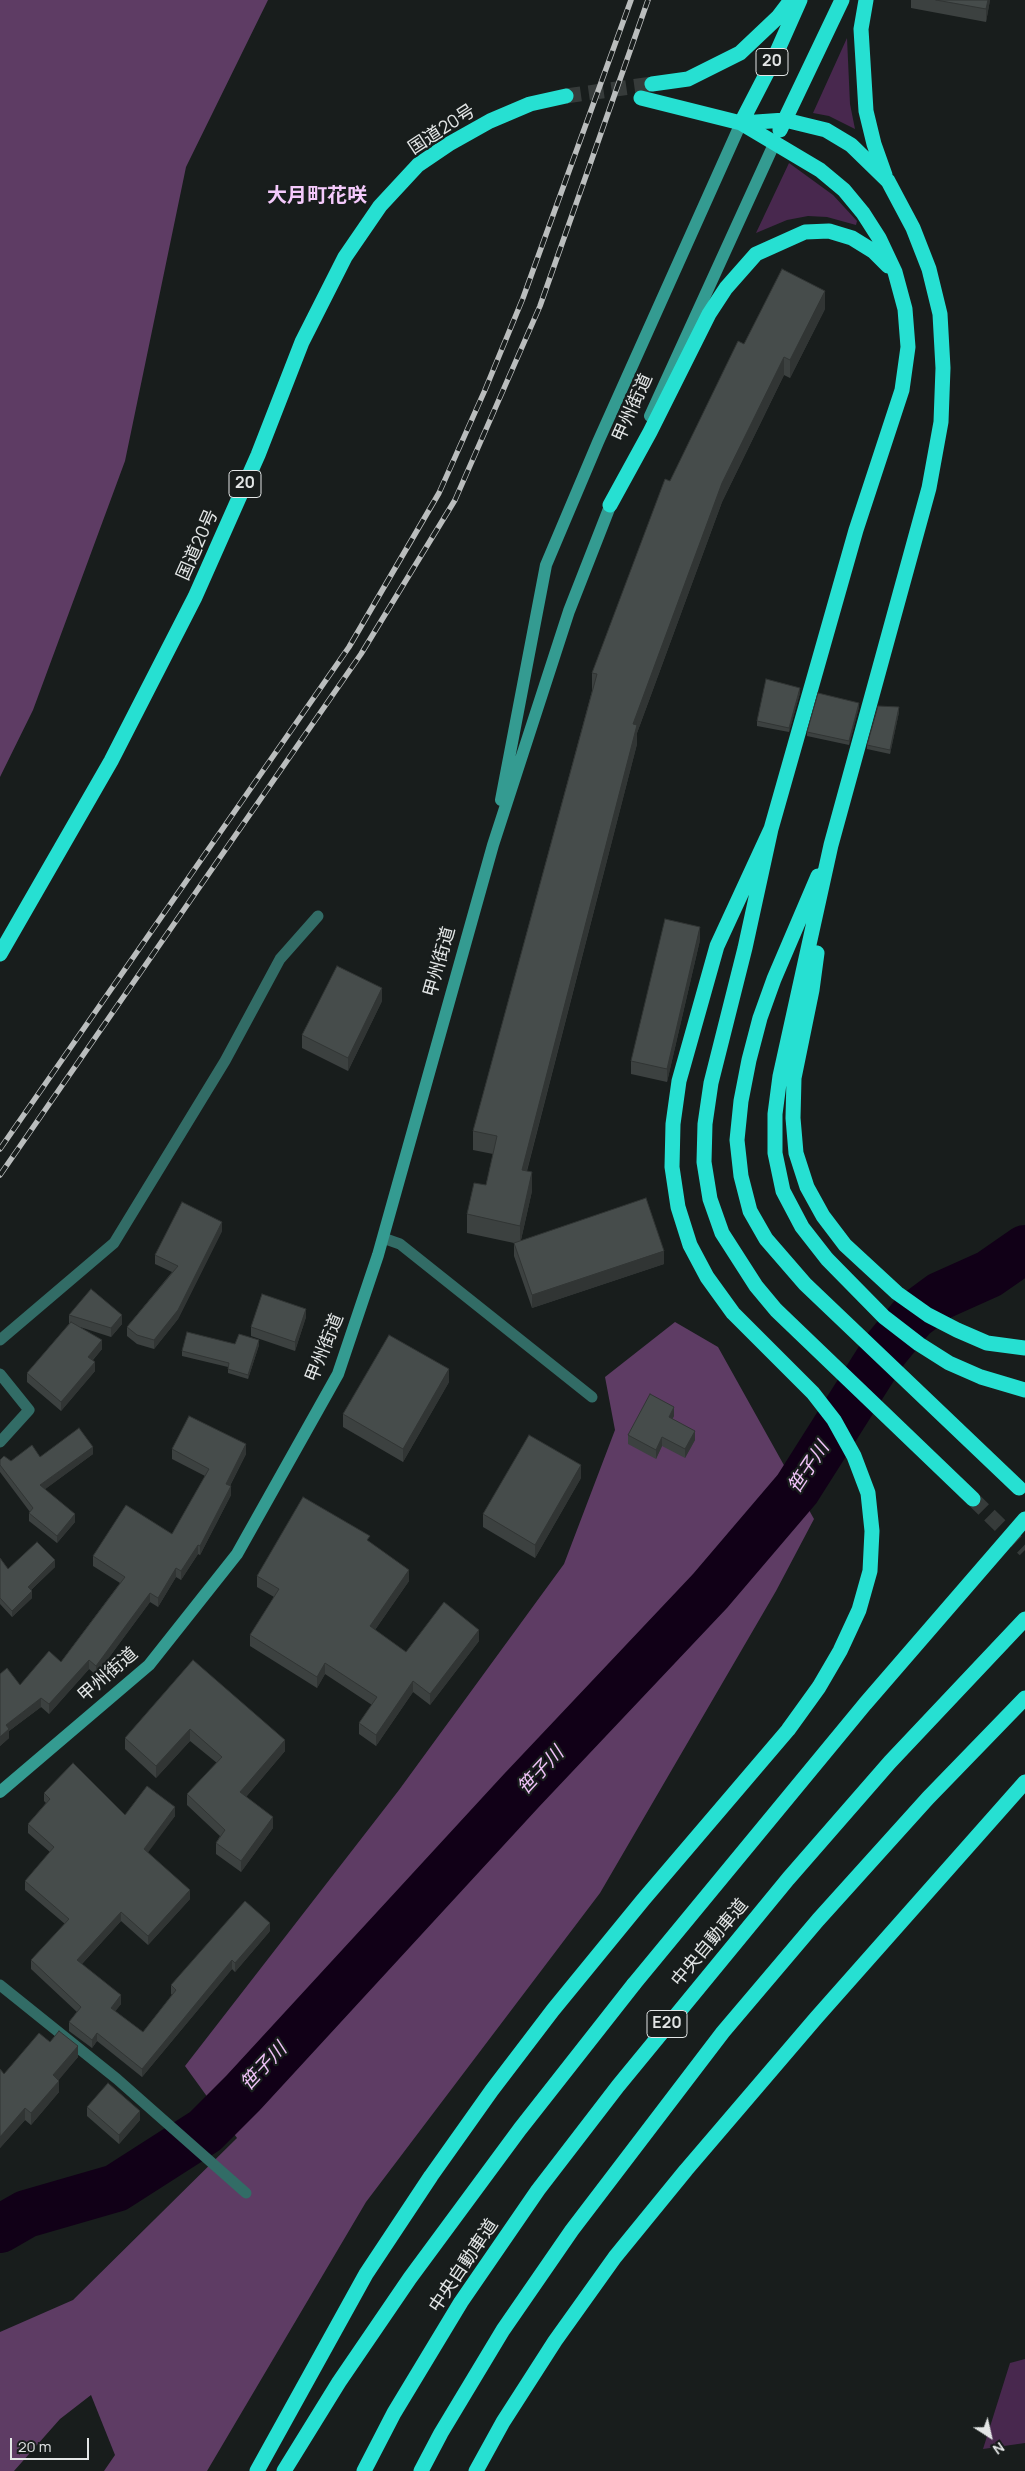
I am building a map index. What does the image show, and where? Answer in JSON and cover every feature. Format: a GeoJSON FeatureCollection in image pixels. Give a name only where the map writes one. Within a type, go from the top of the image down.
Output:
{"type":"FeatureCollection","features":[{"type":"Feature","properties":{"kind":"highway"},"geometry":{"type":"LineString","coordinates":[[652,84],[688,79],[740,53],[778,17],[791,0]]}},
{"type":"Feature","properties":{"kind":"highway","name":"甲州街道"},"geometry":{"type":"LineString","coordinates":[[741,123],[772,63],[800,0]]}},
{"type":"Feature","properties":{"kind":"highway","name":"甲州街道"},"geometry":{"type":"LineString","coordinates":[[775,142],[842,0]]}},
{"type":"Feature","properties":{"kind":"highway"},"geometry":{"type":"LineString","coordinates":[[866,0],[862,29],[866,111],[874,144],[888,181],[913,228],[929,269],[940,314],[943,368],[941,422],[929,488],[831,845],[780,1076],[775,1114],[775,1153],[783,1190],[802,1227],[827,1259],[884,1317],[919,1344],[949,1363],[981,1377],[1022,1390]]}},
{"type":"Feature","properties":{"kind":"highway","name":"国道20号"},"geometry":{"type":"LineString","coordinates":[[0,954],[111,761],[195,597],[258,455],[302,342],[345,257],[380,206],[418,165],[449,144],[490,121],[530,104],[566,96]]}},
{"type":"Feature","properties":{"kind":"highway"},"geometry":{"type":"LineString","coordinates":[[641,98],[741,123],[820,170],[844,190],[863,213],[879,238],[895,272],[905,309],[908,347],[902,390],[856,530],[771,829],[746,948],[711,1083],[705,1124],[704,1162],[710,1199],[722,1232],[756,1286],[776,1310],[973,1499]]}},
{"type":"Feature","properties":{"kind":"highway"},"geometry":{"type":"LineString","coordinates":[[741,123],[785,120],[826,130],[852,145],[888,181]]}},
{"type":"Feature","properties":{"kind":"highway"},"geometry":{"type":"LineString","coordinates":[[610,505],[650,432],[710,314],[726,288],[756,254],[805,232],[830,231],[852,238],[873,251],[895,272]]}},
{"type":"Feature","properties":{"kind":"highway"},"geometry":{"type":"LineString","coordinates":[[257,2471],[366,2274],[492,2090],[643,1900],[788,1730],[840,1651],[859,1610],[870,1571],[872,1531],[868,1493],[854,1456],[834,1420],[813,1393],[733,1312],[707,1277],[690,1245],[678,1206],[672,1167],[673,1124],[679,1081],[717,946],[771,829]]}},
{"type":"Feature","properties":{"kind":"highway"},"geometry":{"type":"LineString","coordinates":[[831,845],[812,990],[794,1078],[792,1118],[796,1153],[807,1187],[822,1216],[845,1244],[897,1293],[928,1315],[957,1330],[987,1343],[1023,1348]]}},
{"type":"Feature","properties":{"kind":"highway"},"geometry":{"type":"LineString","coordinates":[[831,845],[774,979],[760,1018],[740,1101],[737,1140],[740,1176],[750,1211],[766,1239],[805,1284],[1019,1488]]}},
{"type":"Feature","properties":{"kind":"highway"},"geometry":{"type":"LineString","coordinates":[[284,2471],[339,2382],[410,2278],[520,2129],[634,1984],[865,1704],[1025,1518]]}},
{"type":"Feature","properties":{"kind":"highway","name":"中央自動車道"},"geometry":{"type":"LineString","coordinates":[[364,2471],[394,2413],[461,2302],[538,2190],[612,2093],[794,1872],[890,1762],[1025,1619]]}},
{"type":"Feature","properties":{"kind":"highway","name":"E20"},"geometry":{"type":"LineString","coordinates":[[421,2471],[441,2433],[503,2330],[572,2230],[722,2032],[818,1920],[928,1798],[1025,1698]]}},
{"type":"Feature","properties":{"kind":"highway"},"geometry":{"type":"LineString","coordinates":[[476,2471],[503,2422],[554,2341],[615,2257],[785,2054],[1025,1782]]}},
{"type":"Feature","properties":{"kind":"main road","name":"甲州街道"},"geometry":{"type":"LineString","coordinates":[[493,845],[546,565],[598,442],[741,123]]}},
{"type":"Feature","properties":{"kind":"main road","name":"甲州街道"},"geometry":{"type":"LineString","coordinates":[[0,1792],[150,1665],[237,1554],[338,1374],[383,1238],[493,845],[569,611],[610,505],[775,142]]}},
{"type":"Feature","properties":{"kind":"lane"},"geometry":{"type":"LineString","coordinates":[[0,1340],[114,1243],[226,1061],[280,959],[318,916]]}},
{"type":"Feature","properties":{"kind":"lane"},"geometry":{"type":"LineString","coordinates":[[383,1238],[400,1244],[592,1397]]}},
{"type":"Feature","properties":{"kind":"lane"},"geometry":{"type":"LineString","coordinates":[[0,1374],[30,1410],[0,1442]]}},
{"type":"Feature","properties":{"kind":"lane"},"geometry":{"type":"LineString","coordinates":[[0,1985],[117,2079],[246,2193]]}},
{"type":"Feature","properties":{"kind":"shaded area"},"geometry":{"type":"Polygon","coordinates":[[[0,0],[268,0],[186,167],[125,461],[33,710],[0,777],[0,0]]]}},
{"type":"Feature","properties":{"kind":"shaded area"},"geometry":{"type":"Polygon","coordinates":[[[847,38],[850,104],[855,129],[829,116],[813,113],[847,38]]]}},
{"type":"Feature","properties":{"kind":"shaded area"},"geometry":{"type":"Polygon","coordinates":[[[789,163],[833,195],[857,221],[856,225],[827,217],[808,216],[787,220],[756,233],[789,163]]]}},
{"type":"Feature","properties":{"kind":"shaded area"},"geometry":{"type":"Polygon","coordinates":[[[675,1322],[718,1347],[814,1519],[776,1591],[600,1893],[366,2202],[207,2471],[104,2471],[115,2455],[91,2395],[60,2419],[14,2471],[0,2471],[0,2332],[73,2300],[237,2138],[185,2066],[399,1790],[564,1564],[615,1430],[605,1377],[675,1322]]]}},
{"type":"Feature","properties":{"kind":"shaded area"},"geometry":{"type":"Polygon","coordinates":[[[1025,2359],[1025,2443],[983,2449],[1010,2363],[1025,2359]]]}},
{"type":"Feature","properties":{"kind":"building"},"geometry":{"type":"Polygon","coordinates":[[[936,0],[988,0],[986,9],[936,0]]]}},
{"type":"Feature","properties":{"kind":"building"},"geometry":{"type":"Polygon","coordinates":[[[782,269],[825,291],[790,360],[784,357],[722,483],[633,724],[637,725],[522,1170],[532,1172],[520,1226],[467,1214],[474,1183],[486,1185],[497,1136],[473,1131],[597,674],[592,673],[665,479],[670,481],[738,341],[744,344],[782,269]]]}},
{"type":"Feature","properties":{"kind":"building"},"geometry":{"type":"Polygon","coordinates":[[[766,679],[800,688],[789,728],[757,721],[766,679]]]}},
{"type":"Feature","properties":{"kind":"building"},"geometry":{"type":"Polygon","coordinates":[[[818,693],[859,703],[849,741],[807,732],[818,693]]]}},
{"type":"Feature","properties":{"kind":"building"},"geometry":{"type":"Polygon","coordinates":[[[878,706],[899,707],[890,750],[867,745],[878,706]]]}},
{"type":"Feature","properties":{"kind":"building"},"geometry":{"type":"Polygon","coordinates":[[[665,919],[700,927],[667,1069],[631,1061],[665,919]]]}},
{"type":"Feature","properties":{"kind":"building"},"geometry":{"type":"Polygon","coordinates":[[[337,966],[382,988],[348,1058],[302,1035],[337,966]]]}},
{"type":"Feature","properties":{"kind":"building"},"geometry":{"type":"Polygon","coordinates":[[[646,1198],[664,1251],[532,1295],[514,1243],[646,1198]]]}},
{"type":"Feature","properties":{"kind":"building"},"geometry":{"type":"Polygon","coordinates":[[[182,1202],[222,1222],[178,1310],[154,1340],[137,1335],[127,1327],[178,1266],[155,1255],[182,1202]]]}},
{"type":"Feature","properties":{"kind":"building"},"geometry":{"type":"Polygon","coordinates":[[[91,1289],[122,1315],[111,1328],[69,1315],[91,1289]]]}},
{"type":"Feature","properties":{"kind":"building"},"geometry":{"type":"Polygon","coordinates":[[[262,1294],[306,1309],[295,1342],[251,1327],[262,1294]]]}},
{"type":"Feature","properties":{"kind":"building"},"geometry":{"type":"Polygon","coordinates":[[[71,1322],[102,1340],[88,1357],[95,1362],[61,1402],[27,1373],[71,1322]]]}},
{"type":"Feature","properties":{"kind":"building"},"geometry":{"type":"Polygon","coordinates":[[[187,1332],[235,1344],[239,1334],[259,1340],[248,1375],[228,1369],[229,1363],[182,1351],[187,1332]]]}},
{"type":"Feature","properties":{"kind":"building"},"geometry":{"type":"Polygon","coordinates":[[[389,1335],[449,1369],[403,1449],[343,1414],[389,1335]]]}},
{"type":"Feature","properties":{"kind":"building"},"geometry":{"type":"Polygon","coordinates":[[[650,1394],[674,1407],[669,1417],[695,1431],[685,1449],[662,1437],[656,1450],[628,1435],[650,1394]]]}},
{"type":"Feature","properties":{"kind":"building"},"geometry":{"type":"Polygon","coordinates":[[[189,1416],[246,1444],[226,1484],[231,1486],[200,1546],[198,1545],[181,1571],[176,1568],[158,1598],[150,1593],[96,1666],[89,1660],[49,1704],[41,1698],[6,1725],[9,1729],[0,1737],[0,1674],[7,1668],[20,1685],[49,1651],[61,1662],[125,1577],[93,1556],[126,1505],[172,1534],[209,1469],[172,1449],[189,1416]]]}},
{"type":"Feature","properties":{"kind":"building"},"geometry":{"type":"Polygon","coordinates":[[[79,1428],[93,1447],[40,1485],[75,1514],[57,1536],[29,1513],[33,1508],[0,1465],[0,1460],[4,1456],[11,1461],[32,1445],[40,1457],[79,1428]]]}},
{"type":"Feature","properties":{"kind":"building"},"geometry":{"type":"Polygon","coordinates":[[[529,1435],[581,1465],[535,1545],[483,1514],[529,1435]]]}},
{"type":"Feature","properties":{"kind":"building"},"geometry":{"type":"Polygon","coordinates":[[[303,1497],[370,1536],[367,1540],[409,1570],[370,1626],[406,1652],[444,1602],[479,1630],[430,1694],[413,1681],[376,1735],[359,1723],[377,1697],[325,1663],[317,1677],[250,1635],[279,1589],[257,1576],[303,1497]]]}},
{"type":"Feature","properties":{"kind":"building"},"geometry":{"type":"Polygon","coordinates":[[[37,1542],[55,1560],[28,1587],[32,1591],[12,1611],[0,1598],[0,1558],[8,1569],[37,1542]]]}},
{"type":"Feature","properties":{"kind":"building"},"geometry":{"type":"Polygon","coordinates":[[[193,1660],[285,1740],[240,1792],[273,1817],[241,1861],[216,1843],[225,1830],[187,1794],[222,1757],[190,1729],[156,1766],[125,1738],[193,1660]]]}},
{"type":"Feature","properties":{"kind":"building"},"geometry":{"type":"Polygon","coordinates":[[[73,1763],[125,1815],[147,1786],[175,1807],[144,1849],[190,1890],[148,1936],[121,1912],[77,1960],[121,1995],[111,2008],[143,2032],[176,1990],[171,1985],[245,1901],[270,1923],[235,1963],[232,1960],[142,2069],[97,2033],[92,2040],[69,2022],[81,2007],[31,1960],[69,1919],[25,1881],[54,1847],[28,1824],[50,1799],[44,1793],[73,1763]]]}},
{"type":"Feature","properties":{"kind":"building"},"geometry":{"type":"Polygon","coordinates":[[[59,2031],[78,2046],[53,2075],[59,2081],[31,2113],[25,2108],[0,2137],[0,2069],[4,2074],[39,2033],[50,2042],[59,2031]]]}},
{"type":"Feature","properties":{"kind":"building"},"geometry":{"type":"Polygon","coordinates":[[[108,2083],[140,2111],[119,2135],[87,2107],[108,2083]]]}},
{"type":"Feature","properties":{"kind":"waterway","name":"笹子川"},"geometry":{"type":"LineString","coordinates":[[0,2229],[26,2214],[116,2188],[205,2131],[243,2093],[521,1791],[710,1591],[797,1489],[885,1350],[913,1316],[940,1296],[989,1274],[1025,1249]]}},
{"type":"Feature","properties":{"kind":"tunnel"},"geometry":{"type":"LineString","coordinates":[[566,96],[652,84]]}},
{"type":"Feature","properties":{"kind":"tunnel"},"geometry":{"type":"LineString","coordinates":[[973,1499],[1025,1550]]}},
{"type":"Feature","properties":{"kind":"railway"},"geometry":{"type":"LineString","coordinates":[[0,1149],[349,647],[439,493],[523,298],[631,0]]}},
{"type":"Feature","properties":{"kind":"railway"},"geometry":{"type":"LineString","coordinates":[[0,1175],[361,654],[455,500],[540,306],[648,0]]}},
{"type":"Feature","properties":{"kind":"district","name":"大月町花咲"},"geometry":{"type":"Point","coordinates":[317,196]}}]}
